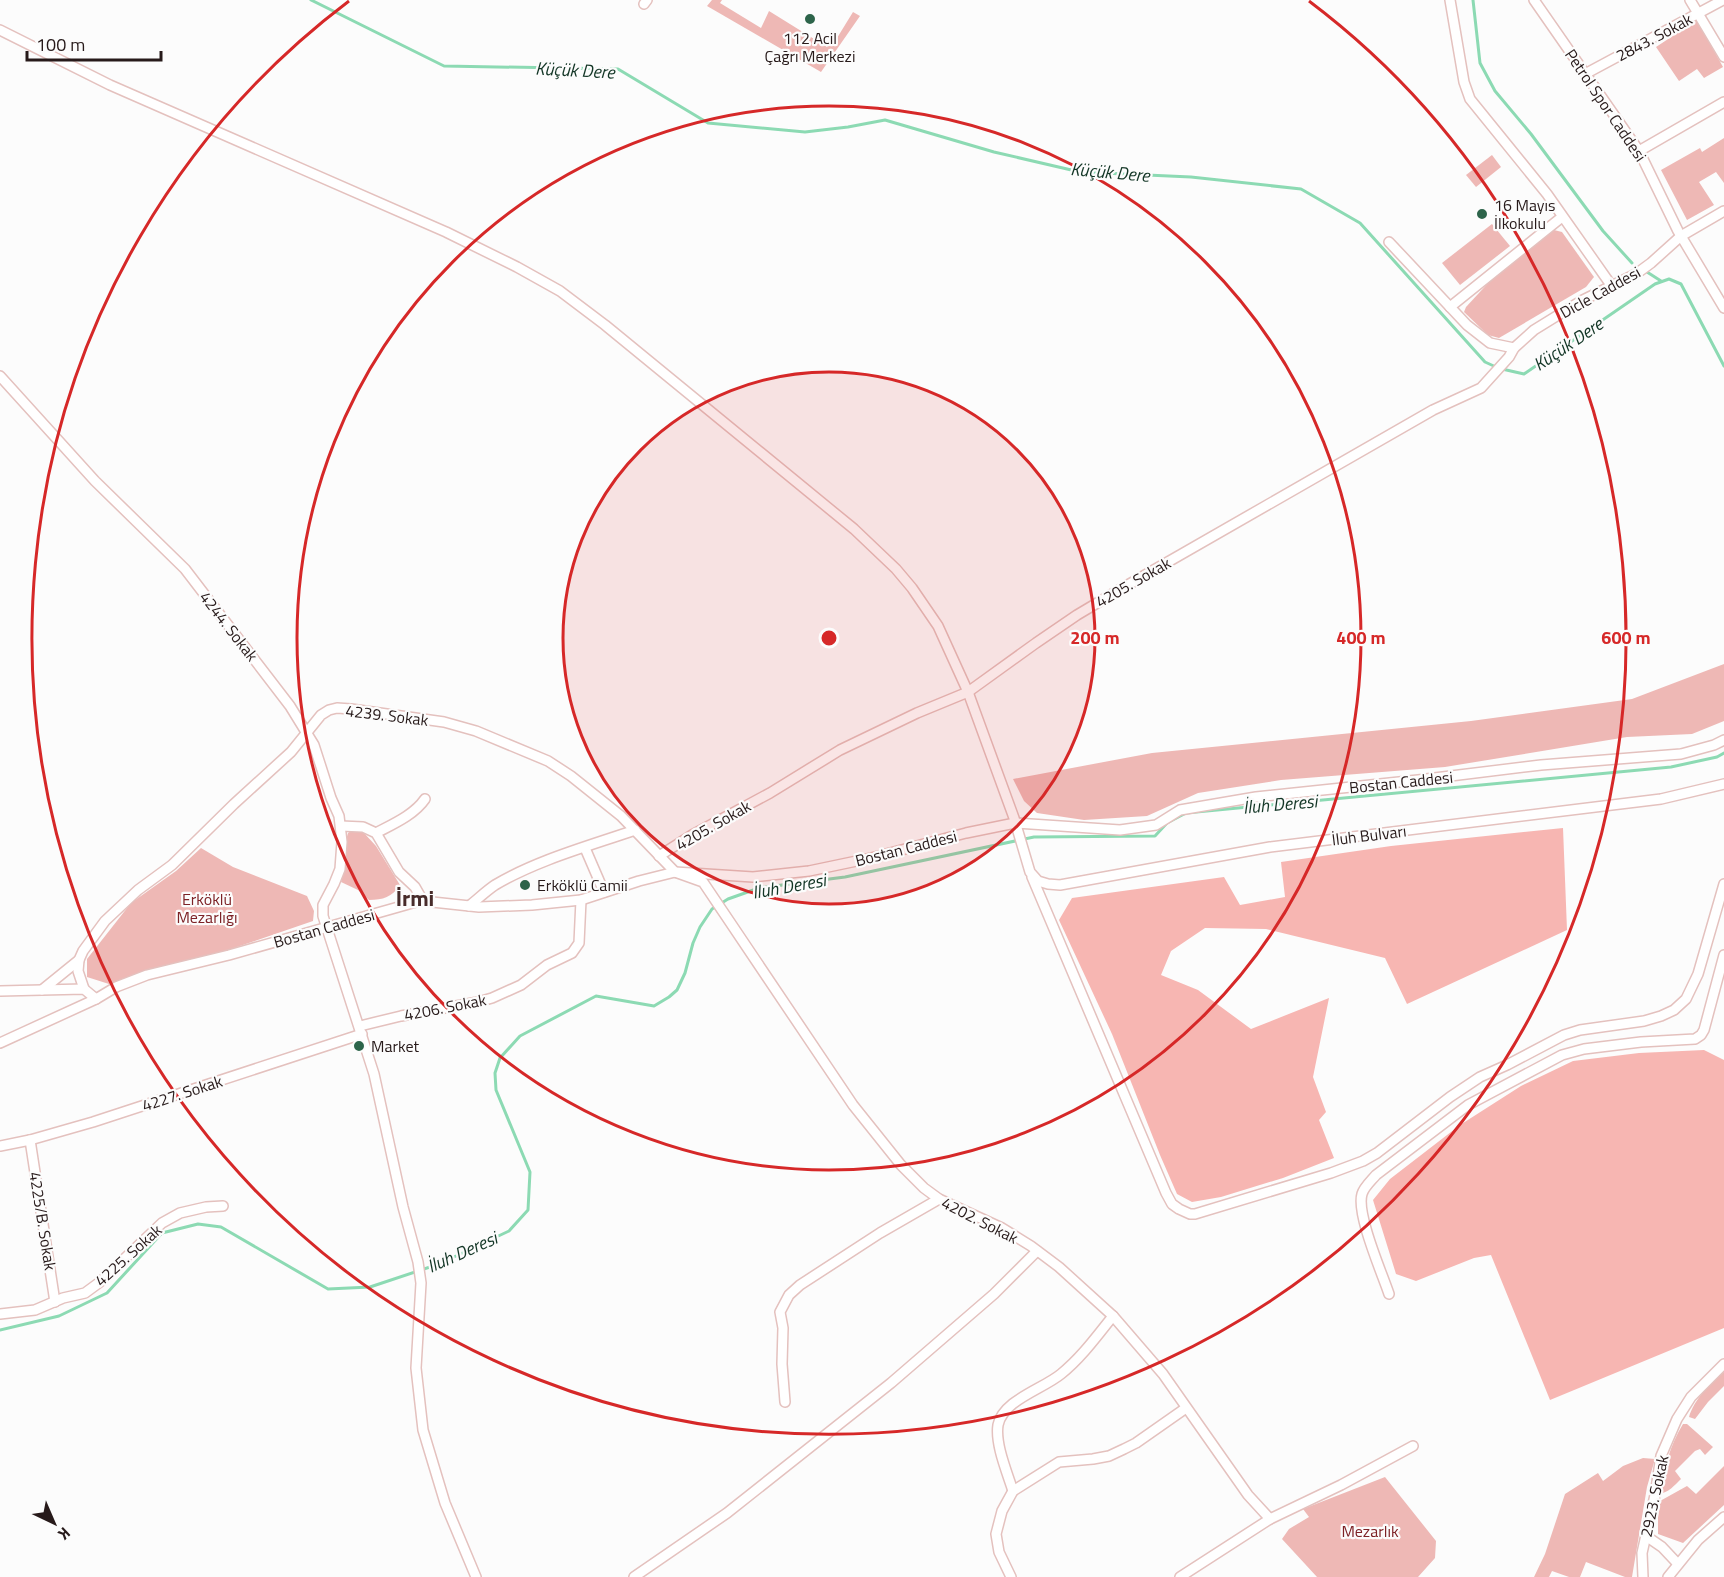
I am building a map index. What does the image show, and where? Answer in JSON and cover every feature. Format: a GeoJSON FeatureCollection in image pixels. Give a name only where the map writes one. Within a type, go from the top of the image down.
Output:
{"type":"FeatureCollection","features":[{"type":"Feature","properties":{"kind":"street"},"geometry":{"type":"LineString","coordinates":[[1450,0],[1464,82],[1470,99],[1547,194],[1611,285]]}},
{"type":"Feature","properties":{"kind":"street","name":"Petrol Spor Caddesi"},"geometry":{"type":"LineString","coordinates":[[1534,0],[1639,152],[1681,236],[1724,308]]}},
{"type":"Feature","properties":{"kind":"street"},"geometry":{"type":"LineString","coordinates":[[1690,0],[1724,57]]}},
{"type":"Feature","properties":{"kind":"street","name":"2843. Sokak"},"geometry":{"type":"LineString","coordinates":[[1585,74],[1723,0]]}},
{"type":"Feature","properties":{"kind":"street"},"geometry":{"type":"LineString","coordinates":[[0,30],[110,85],[446,232],[560,291],[751,444],[854,530],[896,569],[938,626],[968,692],[1030,872],[1166,1193],[1172,1204],[1179,1209],[1190,1214],[1203,1213],[1363,1161],[1480,1077],[1564,1035],[1580,1030],[1644,1021],[1661,1017],[1674,1010],[1686,999],[1698,974],[1724,884]]}},
{"type":"Feature","properties":{"kind":"street"},"geometry":{"type":"LineString","coordinates":[[1639,152],[1724,102]]}},
{"type":"Feature","properties":{"kind":"street","name":"Dicle Caddesi"},"geometry":{"type":"LineString","coordinates":[[1511,353],[1534,330],[1581,301],[1636,274],[1681,236],[1724,211]]}},
{"type":"Feature","properties":{"kind":"street"},"geometry":{"type":"LineString","coordinates":[[1450,307],[1562,217]]}},
{"type":"Feature","properties":{"kind":"street"},"geometry":{"type":"LineString","coordinates":[[1389,242],[1467,325],[1490,343],[1511,353]]}},
{"type":"Feature","properties":{"kind":"street","name":"4205. Sokak"},"geometry":{"type":"LineString","coordinates":[[659,856],[840,750],[968,692],[1077,615],[1119,590],[1433,410],[1481,388],[1511,353]]}},
{"type":"Feature","properties":{"kind":"street","name":"4244. Sokak"},"geometry":{"type":"LineString","coordinates":[[0,376],[95,481],[185,569],[290,706],[314,745],[341,826],[342,842],[340,869],[323,905],[323,916],[374,1074],[403,1207],[418,1262],[421,1283],[416,1368],[423,1430],[445,1503],[476,1577]]}},
{"type":"Feature","properties":{"kind":"street","name":"4239. Sokak"},"geometry":{"type":"LineString","coordinates":[[42,990],[79,960],[105,921],[138,890],[172,865],[234,804],[291,753],[321,715],[337,708],[444,722],[476,730],[548,760],[621,816],[675,872],[703,882],[715,900]]}},
{"type":"Feature","properties":{"kind":"street","name":"Bostan Caddesi"},"geometry":{"type":"LineString","coordinates":[[0,1043],[147,975],[326,929],[423,901],[504,907],[581,900],[675,872],[753,877],[809,871],[871,858],[966,833],[1016,826],[1120,830],[1156,825],[1180,810],[1256,797],[1541,765],[1681,754],[1724,740]]}},
{"type":"Feature","properties":{"kind":"street","name":"İluh Bulvarı"},"geometry":{"type":"LineString","coordinates":[[1030,872],[1038,881],[1060,885],[1270,847],[1661,799],[1724,784]]}},
{"type":"Feature","properties":{"kind":"street"},"geometry":{"type":"LineString","coordinates":[[376,833],[410,814],[425,799]]}},
{"type":"Feature","properties":{"kind":"street"},"geometry":{"type":"LineString","coordinates":[[341,826],[363,827],[376,833],[399,872],[415,887],[423,901]]}},
{"type":"Feature","properties":{"kind":"street"},"geometry":{"type":"LineString","coordinates":[[469,906],[494,886],[514,876],[545,862],[635,830]]}},
{"type":"Feature","properties":{"kind":"street"},"geometry":{"type":"LineString","coordinates":[[585,848],[604,892]]}},
{"type":"Feature","properties":{"kind":"street","name":"4206. Sokak"},"geometry":{"type":"LineString","coordinates":[[361,1030],[401,1016],[478,1002],[521,985],[547,965],[572,952],[579,943],[581,900]]}},
{"type":"Feature","properties":{"kind":"street","name":"4202. Sokak"},"geometry":{"type":"LineString","coordinates":[[715,900],[853,1105],[901,1165],[924,1188],[939,1199],[1002,1228],[1037,1251],[1059,1267],[1113,1316],[1158,1368],[1248,1495],[1270,1519]]}},
{"type":"Feature","properties":{"kind":"street"},"geometry":{"type":"LineString","coordinates":[[1389,1294],[1369,1236],[1361,1203],[1366,1187],[1376,1175],[1468,1105],[1562,1055],[1584,1049],[1641,1042],[1695,1039],[1704,1030],[1724,955]]}},
{"type":"Feature","properties":{"kind":"street"},"geometry":{"type":"LineString","coordinates":[[79,960],[78,970],[84,989],[96,999]]}},
{"type":"Feature","properties":{"kind":"street"},"geometry":{"type":"LineString","coordinates":[[0,991],[84,989]]}},
{"type":"Feature","properties":{"kind":"street","name":"4227. Sokak"},"geometry":{"type":"LineString","coordinates":[[0,1146],[93,1122],[361,1030]]}},
{"type":"Feature","properties":{"kind":"street","name":"4225/B. Sokak"},"geometry":{"type":"LineString","coordinates":[[30,1140],[55,1302]]}},
{"type":"Feature","properties":{"kind":"street"},"geometry":{"type":"LineString","coordinates":[[785,1402],[782,1364],[783,1329],[780,1312],[789,1295],[800,1285],[880,1233],[939,1199]]}},
{"type":"Feature","properties":{"kind":"street","name":"4225. Sokak"},"geometry":{"type":"LineString","coordinates":[[0,1314],[35,1310],[63,1298],[85,1293],[100,1282],[156,1229],[180,1213],[223,1206]]}},
{"type":"Feature","properties":{"kind":"street"},"geometry":{"type":"LineString","coordinates":[[634,1577],[727,1513],[891,1383],[994,1294],[1037,1251]]}},
{"type":"Feature","properties":{"kind":"street"},"geometry":{"type":"LineString","coordinates":[[1013,1491],[998,1440],[999,1424],[1003,1412],[1016,1401],[1061,1374],[1083,1353],[1113,1316]]}},
{"type":"Feature","properties":{"kind":"street","name":"2923. Sokak"},"geometry":{"type":"LineString","coordinates":[[1643,1577],[1642,1553],[1661,1456],[1677,1419],[1691,1397],[1724,1364]]}},
{"type":"Feature","properties":{"kind":"street"},"geometry":{"type":"LineString","coordinates":[[1011,1577],[999,1552],[996,1534],[1002,1511],[1013,1491],[1059,1462],[1108,1456],[1124,1449],[1186,1408]]}},
{"type":"Feature","properties":{"kind":"street"},"geometry":{"type":"LineString","coordinates":[[1180,1577],[1270,1519],[1341,1485],[1413,1446]]}},
{"type":"Feature","properties":{"kind":"street"},"geometry":{"type":"LineString","coordinates":[[1668,1577],[1698,1540],[1724,1516]]}},
{"type":"Feature","properties":{"kind":"street"},"geometry":{"type":"LineString","coordinates":[[1646,1536],[1662,1547],[1678,1564]]}},
{"type":"Feature","properties":{"kind":"green space"},"geometry":{"type":"Polygon","coordinates":[[[712,0],[722,0],[720,3],[761,28],[769,11],[827,47],[834,37],[837,38],[853,12],[860,16],[821,72],[707,6],[712,0]]]}},
{"type":"Feature","properties":{"kind":"green space"},"geometry":{"type":"Polygon","coordinates":[[[1697,20],[1723,67],[1704,78],[1697,69],[1679,81],[1656,47],[1697,20]]]}},
{"type":"Feature","properties":{"kind":"green space"},"geometry":{"type":"Polygon","coordinates":[[[1724,138],[1724,183],[1716,172],[1699,182],[1714,205],[1687,220],[1661,170],[1700,148],[1702,152],[1724,138]]]}},
{"type":"Feature","properties":{"kind":"green space"},"geometry":{"type":"Polygon","coordinates":[[[1492,155],[1501,167],[1476,187],[1466,175],[1492,155]]]}},
{"type":"Feature","properties":{"kind":"green space"},"geometry":{"type":"Polygon","coordinates":[[[1492,224],[1510,246],[1460,285],[1442,263],[1492,224]]]}},
{"type":"Feature","properties":{"kind":"green space"},"geometry":{"type":"Polygon","coordinates":[[[1554,230],[1562,232],[1594,277],[1586,287],[1499,338],[1488,335],[1464,312],[1466,307],[1491,280],[1554,230]]]}},
{"type":"Feature","properties":{"kind":"green space"},"geometry":{"type":"Polygon","coordinates":[[[1724,664],[1724,721],[1692,734],[1627,737],[1445,767],[1281,780],[1198,793],[1147,816],[1084,820],[1037,813],[1024,801],[1013,779],[1152,753],[1471,721],[1632,699],[1724,664]]]}},
{"type":"Feature","properties":{"kind":"green space"},"geometry":{"type":"Polygon","coordinates":[[[354,829],[364,833],[376,846],[400,885],[387,897],[369,900],[358,890],[341,882],[346,862],[346,840],[348,833],[354,829]]]}},
{"type":"Feature","properties":{"kind":"green space","name":"Erköklü Mezarlığı"},"geometry":{"type":"Polygon","coordinates":[[[201,848],[233,867],[307,896],[314,911],[313,921],[211,956],[149,969],[109,984],[87,977],[87,959],[131,903],[176,871],[201,848]]]}},
{"type":"Feature","properties":{"kind":"green space"},"geometry":{"type":"Polygon","coordinates":[[[1724,1372],[1724,1386],[1695,1419],[1689,1417],[1703,1392],[1724,1372]]]}},
{"type":"Feature","properties":{"kind":"green space"},"geometry":{"type":"Polygon","coordinates":[[[1683,1424],[1687,1424],[1713,1447],[1705,1455],[1700,1449],[1695,1451],[1675,1471],[1681,1479],[1674,1486],[1659,1494],[1674,1440],[1683,1424]]]}},
{"type":"Feature","properties":{"kind":"green space"},"geometry":{"type":"Polygon","coordinates":[[[1643,1458],[1655,1459],[1647,1487],[1632,1577],[1625,1577],[1586,1562],[1580,1577],[1569,1577],[1552,1571],[1549,1577],[1534,1577],[1545,1554],[1565,1494],[1598,1473],[1603,1481],[1623,1466],[1643,1458]]]}},
{"type":"Feature","properties":{"kind":"green space"},"geometry":{"type":"Polygon","coordinates":[[[1724,1466],[1724,1505],[1683,1543],[1658,1534],[1660,1501],[1687,1486],[1696,1494],[1724,1466]]]}},
{"type":"Feature","properties":{"kind":"green space","name":"Mezarlık"},"geometry":{"type":"Polygon","coordinates":[[[1385,1477],[1436,1541],[1435,1558],[1418,1577],[1317,1577],[1282,1539],[1289,1529],[1309,1517],[1303,1509],[1385,1477]]]}},
{"type":"Feature","properties":{"kind":"shaded area"},"geometry":{"type":"Polygon","coordinates":[[[1563,828],[1567,930],[1407,1004],[1385,958],[1266,929],[1205,928],[1171,951],[1161,975],[1198,990],[1251,1029],[1329,998],[1313,1077],[1326,1112],[1319,1120],[1334,1158],[1283,1178],[1221,1197],[1192,1202],[1177,1194],[1112,1034],[1059,920],[1072,898],[1224,877],[1240,905],[1285,897],[1281,862],[1391,846],[1563,828]]]}},
{"type":"Feature","properties":{"kind":"shaded area"},"geometry":{"type":"Polygon","coordinates":[[[1704,1050],[1724,1060],[1724,1328],[1550,1400],[1491,1255],[1474,1258],[1416,1281],[1396,1274],[1373,1200],[1390,1179],[1460,1125],[1521,1086],[1573,1061],[1639,1053],[1704,1050]]]}},
{"type":"Feature","properties":{"kind":"waterway","name":"Küçük Dere"},"geometry":{"type":"LineString","coordinates":[[311,0],[444,66],[618,69],[708,123],[805,132],[885,120],[994,152],[1080,172],[1191,177],[1301,189],[1360,223],[1485,362],[1496,367]]}},
{"type":"Feature","properties":{"kind":"waterway"},"geometry":{"type":"LineString","coordinates":[[1473,0],[1480,63],[1495,91],[1531,134],[1603,231],[1632,263]]}},
{"type":"Feature","properties":{"kind":"waterway"},"geometry":{"type":"LineString","coordinates":[[1647,272],[1661,281]]}},
{"type":"Feature","properties":{"kind":"waterway","name":"Küçük Dere"},"geometry":{"type":"LineString","coordinates":[[1502,369],[1524,374],[1655,284],[1669,279],[1681,284],[1724,366]]}},
{"type":"Feature","properties":{"kind":"waterway","name":"İluh Deresi"},"geometry":{"type":"LineString","coordinates":[[0,1330],[59,1316],[107,1293],[162,1233],[198,1224],[221,1227],[328,1289],[370,1287],[439,1264],[509,1231],[528,1210],[530,1172],[496,1090],[495,1073],[500,1058],[520,1036],[596,996],[654,1006],[669,997],[677,990],[685,973],[693,943],[712,909],[728,899],[759,888],[845,877],[1034,837],[1155,836],[1167,823],[1186,813],[1671,767],[1717,757],[1724,753]]}},
{"type":"Feature","properties":{"kind":"place","name":"112 Acil Çağrı Merkezi"},"geometry":{"type":"Point","coordinates":[810,19]}},
{"type":"Feature","properties":{"kind":"place","name":"16 Mayıs İlkokulu"},"geometry":{"type":"Point","coordinates":[1482,214]}},
{"type":"Feature","properties":{"kind":"place","name":"Erköklü Camii"},"geometry":{"type":"Point","coordinates":[525,885]}},
{"type":"Feature","properties":{"kind":"place","name":"Market"},"geometry":{"type":"Point","coordinates":[359,1046]}},
{"type":"Feature","properties":{"kind":"district","name":"İrmi"},"geometry":{"type":"Point","coordinates":[415,898]}}]}
